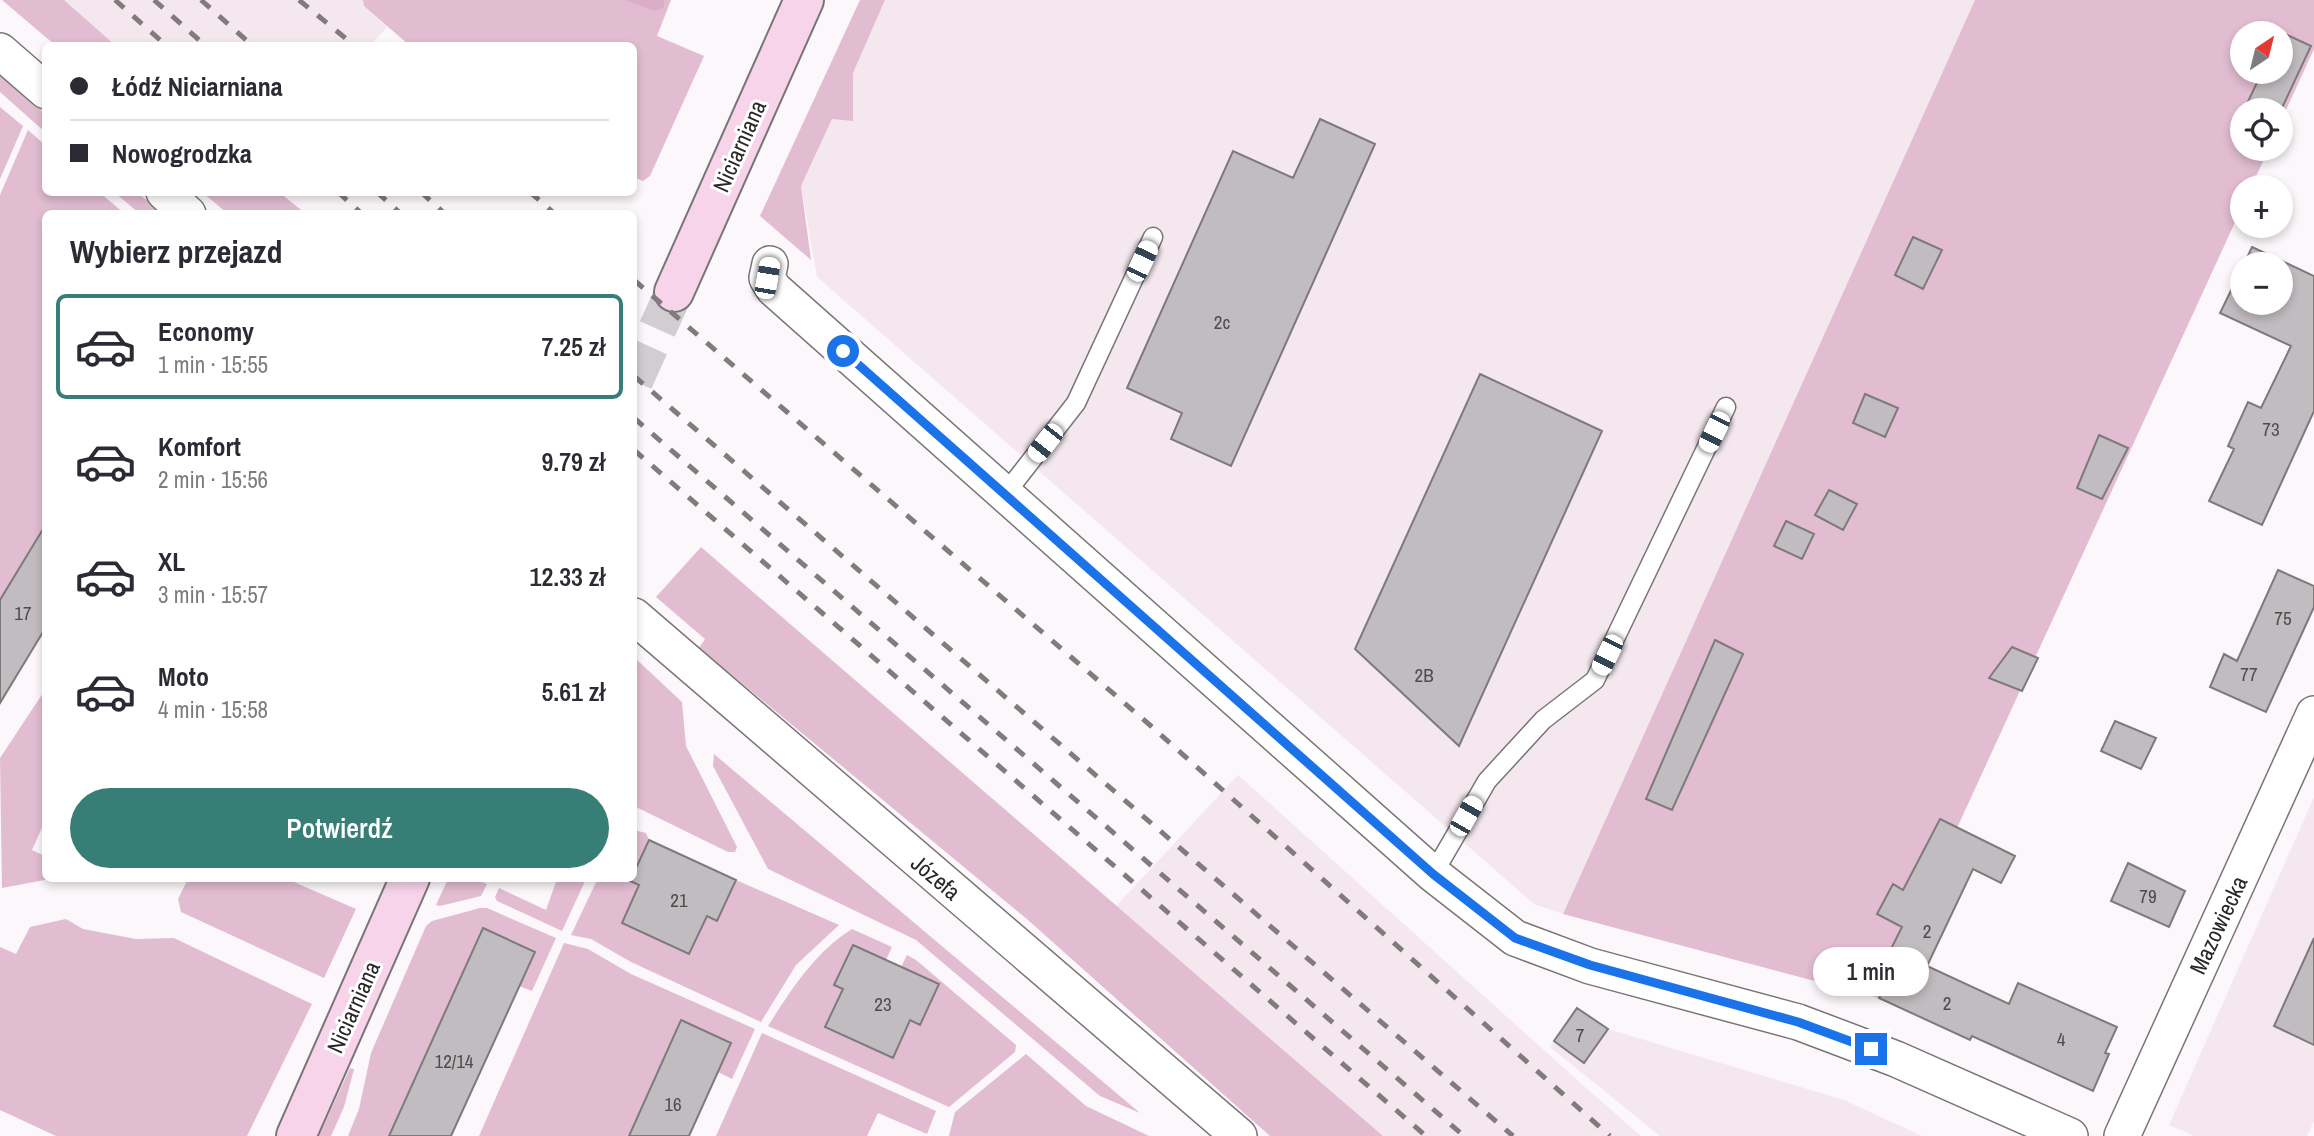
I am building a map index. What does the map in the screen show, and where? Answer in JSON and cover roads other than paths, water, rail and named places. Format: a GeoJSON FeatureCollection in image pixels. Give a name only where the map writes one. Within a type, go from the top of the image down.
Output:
{"type":"FeatureCollection","features":[{"type":"Feature","properties":{"kind":"street","name":"Niciarniana"},"geometry":{"type":"LineString","coordinates":[[674,292],[804,0]]}},
{"type":"Feature","properties":{"kind":"street"},"geometry":{"type":"LineString","coordinates":[[0,51],[42,87]]}},
{"type":"Feature","properties":{"kind":"street"},"geometry":{"type":"LineString","coordinates":[[168,196],[184,210]]}},
{"type":"Feature","properties":{"kind":"street"},"geometry":{"type":"LineString","coordinates":[[770,264],[767,278],[774,289],[1433,874],[1515,938],[1590,965],[1798,1022],[1896,1059],[2070,1136]]}},
{"type":"Feature","properties":{"kind":"street","name":"Józefa"},"geometry":{"type":"LineString","coordinates":[[637,619],[1239,1136]]}},
{"type":"Feature","properties":{"kind":"street","name":"Mazowiecka"},"geometry":{"type":"LineString","coordinates":[[2122,1136],[2314,714]]}},
{"type":"Feature","properties":{"kind":"street","name":"Niciarniana"},"geometry":{"type":"LineString","coordinates":[[296,1136],[408,882]]}},
{"type":"Feature","properties":{"kind":"lane"},"geometry":{"type":"LineString","coordinates":[[1005,494],[1076,403],[1153,237]]}},
{"type":"Feature","properties":{"kind":"lane"},"geometry":{"type":"LineString","coordinates":[[1433,874],[1487,781],[1543,720],[1595,680],[1726,407]]}},
{"type":"Feature","properties":{"kind":"tunnel"},"geometry":{"type":"LineString","coordinates":[[637,374],[674,292]]}},
{"type":"Feature","properties":{"kind":"railway"},"geometry":{"type":"LineString","coordinates":[[115,0],[162,42]]}},
{"type":"Feature","properties":{"kind":"railway"},"geometry":{"type":"LineString","coordinates":[[154,0],[201,42]]}},
{"type":"Feature","properties":{"kind":"railway"},"geometry":{"type":"LineString","coordinates":[[201,0],[248,42]]}},
{"type":"Feature","properties":{"kind":"railway"},"geometry":{"type":"LineString","coordinates":[[299,0],[350,42]]}},
{"type":"Feature","properties":{"kind":"railway"},"geometry":{"type":"LineString","coordinates":[[342,196],[358,210]]}},
{"type":"Feature","properties":{"kind":"railway"},"geometry":{"type":"LineString","coordinates":[[381,196],[397,210]]}},
{"type":"Feature","properties":{"kind":"railway"},"geometry":{"type":"LineString","coordinates":[[425,196],[441,210]]}},
{"type":"Feature","properties":{"kind":"railway"},"geometry":{"type":"LineString","coordinates":[[535,196],[550,210]]}},
{"type":"Feature","properties":{"kind":"railway"},"geometry":{"type":"LineString","coordinates":[[637,283],[1151,726],[1610,1136]]}},
{"type":"Feature","properties":{"kind":"railway"},"geometry":{"type":"LineString","coordinates":[[637,379],[1513,1136]]}},
{"type":"Feature","properties":{"kind":"railway"},"geometry":{"type":"LineString","coordinates":[[637,421],[1464,1136]]}},
{"type":"Feature","properties":{"kind":"railway"},"geometry":{"type":"LineString","coordinates":[[637,453],[1426,1136]]}}]}
